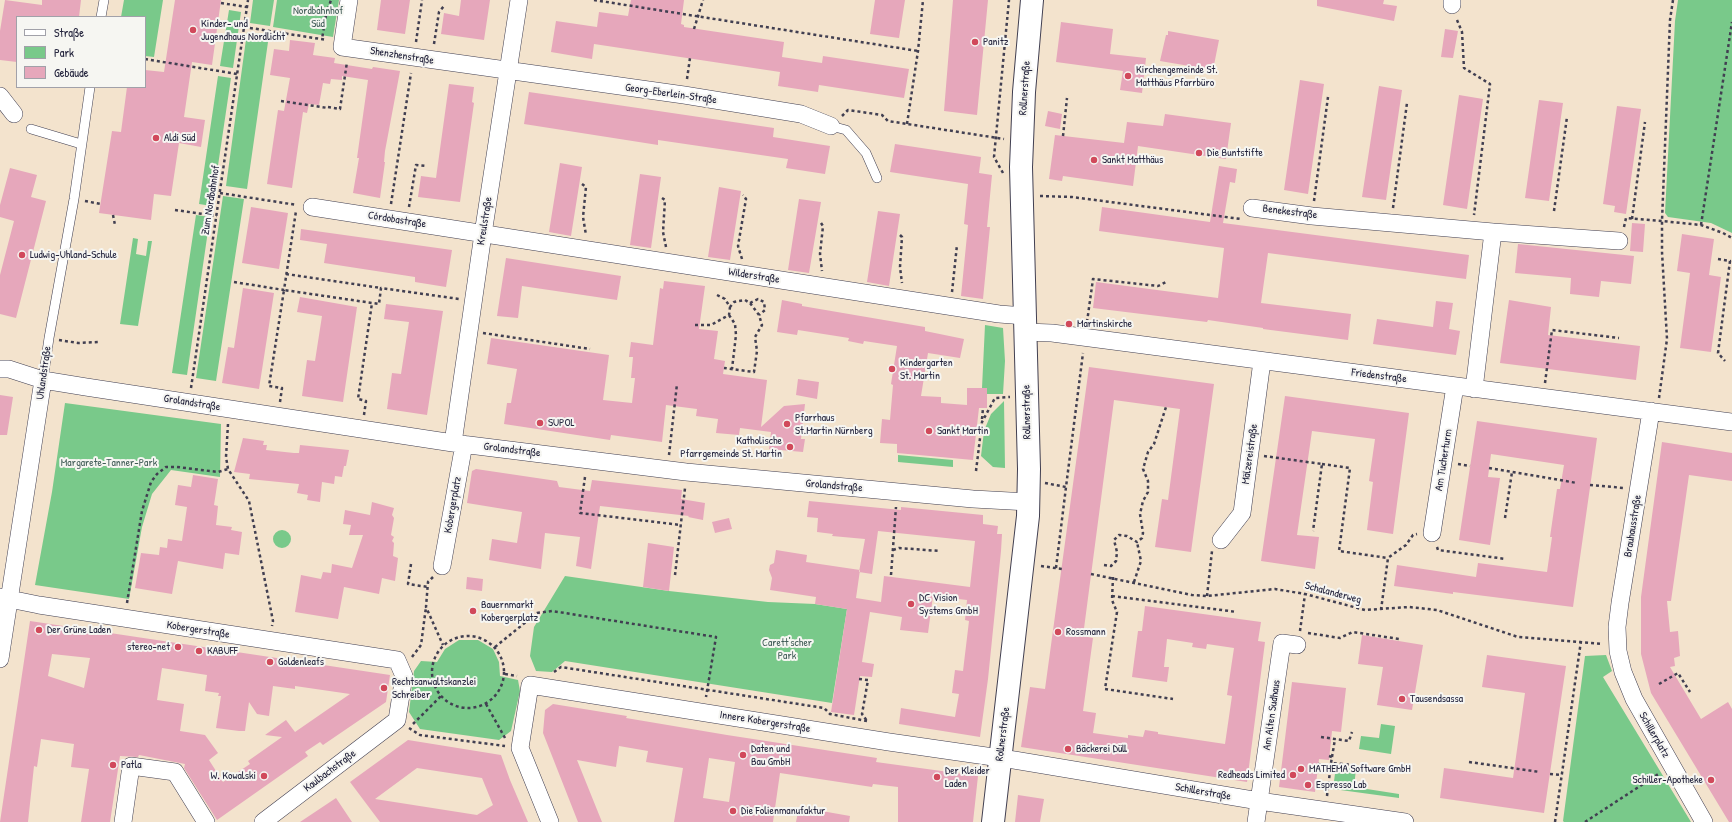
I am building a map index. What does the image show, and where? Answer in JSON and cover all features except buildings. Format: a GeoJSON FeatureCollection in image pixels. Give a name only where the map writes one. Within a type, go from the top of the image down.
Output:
{"type":"FeatureCollection","features":[{"type":"Feature","properties":{"kind":"street"},"geometry":{"type":"LineString","coordinates":[[345,47],[349,0]]}},
{"type":"Feature","properties":{"kind":"street","name":"Kreulstraße"},"geometry":{"type":"LineString","coordinates":[[458,444],[469,330],[519,0]]}},
{"type":"Feature","properties":{"kind":"street","name":"Rollnerstraße"},"geometry":{"type":"LineString","coordinates":[[992,822],[1026,544],[1029,492],[1022,141],[1024,92],[1032,0]]}},
{"type":"Feature","properties":{"kind":"street","name":"Shenzhenstraße"},"geometry":{"type":"LineString","coordinates":[[345,47],[413,58],[509,70]]}},
{"type":"Feature","properties":{"kind":"street","name":"Georg-Eberlein-Straße"},"geometry":{"type":"LineString","coordinates":[[509,70],[801,114],[831,126]]}},
{"type":"Feature","properties":{"kind":"street"},"geometry":{"type":"LineString","coordinates":[[0,96],[14,114]]}},
{"type":"Feature","properties":{"kind":"street","name":"Córdobastraße"},"geometry":{"type":"LineString","coordinates":[[304,206],[389,218],[483,234]]}},
{"type":"Feature","properties":{"kind":"street","name":"Benekestraße"},"geometry":{"type":"LineString","coordinates":[[1252,208],[1312,216],[1493,232],[1619,241]]}},
{"type":"Feature","properties":{"kind":"street"},"geometry":{"type":"LineString","coordinates":[[1474,389],[1493,232]]}},
{"type":"Feature","properties":{"kind":"street","name":"Wilderstraße"},"geometry":{"type":"LineString","coordinates":[[483,234],[951,306],[999,314],[1025,324]]}},
{"type":"Feature","properties":{"kind":"street","name":"Friedenstraße"},"geometry":{"type":"LineString","coordinates":[[1025,324],[1052,333],[1732,422]]}},
{"type":"Feature","properties":{"kind":"street","name":"Mälzereistraße"},"geometry":{"type":"LineString","coordinates":[[1220,540],[1242,514],[1262,361]]}},
{"type":"Feature","properties":{"kind":"street","name":"Grolandstraße"},"geometry":{"type":"LineString","coordinates":[[0,369],[9,369],[43,380],[458,444],[686,472],[973,499],[1029,492]]}},
{"type":"Feature","properties":{"kind":"street","name":"Uhlandstraße"},"geometry":{"type":"LineString","coordinates":[[0,659],[5,598],[43,380]]}},
{"type":"Feature","properties":{"kind":"street","name":"Am Tucherturm"},"geometry":{"type":"LineString","coordinates":[[1432,533],[1455,386]]}},
{"type":"Feature","properties":{"kind":"street","name":"Brauhausstraße"},"geometry":{"type":"LineString","coordinates":[[1617,642],[1620,604],[1654,412]]}},
{"type":"Feature","properties":{"kind":"street","name":"Kobergerplatz"},"geometry":{"type":"LineString","coordinates":[[442,566],[458,444]]}},
{"type":"Feature","properties":{"kind":"street","name":"Kobergerstraße"},"geometry":{"type":"LineString","coordinates":[[5,598],[40,605],[397,660],[404,676]]}},
{"type":"Feature","properties":{"kind":"street","name":"Schillerplatz"},"geometry":{"type":"LineString","coordinates":[[1617,642],[1623,672],[1634,699],[1704,822]]}},
{"type":"Feature","properties":{"kind":"street","name":"Am Alten Sudhaus"},"geometry":{"type":"LineString","coordinates":[[1259,801],[1282,643],[1297,645]]}},
{"type":"Feature","properties":{"kind":"street"},"geometry":{"type":"LineString","coordinates":[[403,724],[404,676]]}},
{"type":"Feature","properties":{"kind":"street","name":"Innere Kobergerstraße"},"geometry":{"type":"LineString","coordinates":[[520,748],[530,686],[1000,758]]}},
{"type":"Feature","properties":{"kind":"street","name":"Kaulbachstraße"},"geometry":{"type":"LineString","coordinates":[[264,822],[403,724]]}},
{"type":"Feature","properties":{"kind":"street"},"geometry":{"type":"LineString","coordinates":[[520,748],[550,822]]}},
{"type":"Feature","properties":{"kind":"street","name":"Schillerstraße"},"geometry":{"type":"LineString","coordinates":[[1000,758],[1259,801],[1405,822]]}},
{"type":"Feature","properties":{"kind":"street"},"geometry":{"type":"LineString","coordinates":[[123,822],[131,766],[175,772],[206,822]]}},
{"type":"Feature","properties":{"kind":"street"},"geometry":{"type":"LineString","coordinates":[[1256,822],[1259,801]]}},
{"type":"Feature","properties":{"kind":"lane"},"geometry":{"type":"LineString","coordinates":[[101,16],[104,0]]}},
{"type":"Feature","properties":{"kind":"lane","name":"Uhlandstraße"},"geometry":{"type":"LineString","coordinates":[[43,380],[48,338],[74,199],[90,88]]}},
{"type":"Feature","properties":{"kind":"lane"},"geometry":{"type":"LineString","coordinates":[[831,126],[846,130],[866,153],[876,178]]}},
{"type":"Feature","properties":{"kind":"lane"},"geometry":{"type":"LineString","coordinates":[[31,129],[81,144]]}},
{"type":"Feature","properties":{"kind":"path","name":"Zum Nordbahnhof"},"geometry":{"type":"LineString","coordinates":[[189,402],[248,0]]}},
{"type":"Feature","properties":{"kind":"path"},"geometry":{"type":"LineString","coordinates":[[322,40],[326,15],[331,0]]}},
{"type":"Feature","properties":{"kind":"path"},"geometry":{"type":"LineString","coordinates":[[389,218],[422,0]]}},
{"type":"Feature","properties":{"kind":"path"},"geometry":{"type":"LineString","coordinates":[[594,0],[918,51]]}},
{"type":"Feature","properties":{"kind":"path"},"geometry":{"type":"LineString","coordinates":[[694,29],[703,0]]}},
{"type":"Feature","properties":{"kind":"path"},"geometry":{"type":"LineString","coordinates":[[907,124],[918,51],[923,0]]}},
{"type":"Feature","properties":{"kind":"path"},"geometry":{"type":"LineString","coordinates":[[1654,412],[1667,339],[1662,221],[1670,20],[1673,0]]}},
{"type":"Feature","properties":{"kind":"path"},"geometry":{"type":"LineString","coordinates":[[1452,2],[1462,32],[1464,68],[1490,84],[1472,230]]}},
{"type":"Feature","properties":{"kind":"path"},"geometry":{"type":"LineString","coordinates":[[221,3],[247,7]]}},
{"type":"Feature","properties":{"kind":"path"},"geometry":{"type":"LineString","coordinates":[[432,60],[439,12],[444,6]]}},
{"type":"Feature","properties":{"kind":"path"},"geometry":{"type":"LineString","coordinates":[[318,7],[326,15]]}},
{"type":"Feature","properties":{"kind":"path"},"geometry":{"type":"LineString","coordinates":[[1701,226],[1732,22]]}},
{"type":"Feature","properties":{"kind":"path"},"geometry":{"type":"LineString","coordinates":[[244,27],[333,41],[345,47],[340,109],[281,101]]}},
{"type":"Feature","properties":{"kind":"path"},"geometry":{"type":"LineString","coordinates":[[284,29],[284,34]]}},
{"type":"Feature","properties":{"kind":"path"},"geometry":{"type":"LineString","coordinates":[[684,96],[690,58]]}},
{"type":"Feature","properties":{"kind":"path"},"geometry":{"type":"LineString","coordinates":[[146,59],[238,74]]}},
{"type":"Feature","properties":{"kind":"path"},"geometry":{"type":"LineString","coordinates":[[1312,216],[1328,97]]}},
{"type":"Feature","properties":{"kind":"path"},"geometry":{"type":"LineString","coordinates":[[1063,136],[1067,98]]}},
{"type":"Feature","properties":{"kind":"path"},"geometry":{"type":"LineString","coordinates":[[1391,222],[1407,103]]}},
{"type":"Feature","properties":{"kind":"path"},"geometry":{"type":"LineString","coordinates":[[831,126],[848,110],[882,115],[888,121],[1022,141]]}},
{"type":"Feature","properties":{"kind":"path"},"geometry":{"type":"LineString","coordinates":[[1554,212],[1567,117]]}},
{"type":"Feature","properties":{"kind":"path"},"geometry":{"type":"LineString","coordinates":[[1632,219],[1645,122]]}},
{"type":"Feature","properties":{"kind":"path"},"geometry":{"type":"LineString","coordinates":[[407,221],[416,165],[426,166]]}},
{"type":"Feature","properties":{"kind":"path"},"geometry":{"type":"LineString","coordinates":[[582,184],[586,187],[583,217],[584,228],[591,250]]}},
{"type":"Feature","properties":{"kind":"path"},"geometry":{"type":"LineString","coordinates":[[220,193],[304,206],[286,274],[269,386],[282,388]]}},
{"type":"Feature","properties":{"kind":"path","name":"Benekestraße"},"geometry":{"type":"LineString","coordinates":[[1022,193],[1036,196],[1072,196],[1242,220],[1252,208]]}},
{"type":"Feature","properties":{"kind":"path"},"geometry":{"type":"LineString","coordinates":[[743,195],[746,199],[738,246],[747,275]]}},
{"type":"Feature","properties":{"kind":"path"},"geometry":{"type":"LineString","coordinates":[[662,198],[665,200],[663,232],[670,263]]}},
{"type":"Feature","properties":{"kind":"path"},"geometry":{"type":"LineString","coordinates":[[175,210],[217,216]]}},
{"type":"Feature","properties":{"kind":"path"},"geometry":{"type":"LineString","coordinates":[[113,215],[115,225]]}},
{"type":"Feature","properties":{"kind":"path"},"geometry":{"type":"LineString","coordinates":[[1619,241],[1626,218],[1701,226],[1723,233],[1732,238]]}},
{"type":"Feature","properties":{"kind":"path"},"geometry":{"type":"LineString","coordinates":[[821,223],[823,226],[820,262],[826,287]]}},
{"type":"Feature","properties":{"kind":"path"},"geometry":{"type":"LineString","coordinates":[[900,235],[902,237],[900,267],[905,299]]}},
{"type":"Feature","properties":{"kind":"path"},"geometry":{"type":"LineString","coordinates":[[951,306],[957,244]]}},
{"type":"Feature","properties":{"kind":"path"},"geometry":{"type":"LineString","coordinates":[[1718,259],[1730,261],[1718,353],[1725,361]]}},
{"type":"Feature","properties":{"kind":"path"},"geometry":{"type":"LineString","coordinates":[[286,274],[473,301]]}},
{"type":"Feature","properties":{"kind":"path"},"geometry":{"type":"LineString","coordinates":[[1088,317],[1093,279],[1158,286],[1166,282]]}},
{"type":"Feature","properties":{"kind":"path"},"geometry":{"type":"LineString","coordinates":[[234,282],[379,304],[381,288]]}},
{"type":"Feature","properties":{"kind":"path"},"geometry":{"type":"LineString","coordinates":[[717,295],[725,299],[730,307]]}},
{"type":"Feature","properties":{"kind":"path"},"geometry":{"type":"LineString","coordinates":[[724,368],[754,372],[756,351],[755,336],[762,325],[759,315],[750,303],[744,300],[734,302],[730,307],[729,315],[735,324],[736,335],[732,369]]}},
{"type":"Feature","properties":{"kind":"path"},"geometry":{"type":"LineString","coordinates":[[750,303],[758,300],[764,302],[765,310],[759,315]]}},
{"type":"Feature","properties":{"kind":"path"},"geometry":{"type":"LineString","coordinates":[[366,401],[358,399],[372,303]]}},
{"type":"Feature","properties":{"kind":"path"},"geometry":{"type":"LineString","coordinates":[[695,325],[711,325],[729,315]]}},
{"type":"Feature","properties":{"kind":"path"},"geometry":{"type":"LineString","coordinates":[[469,330],[590,349]]}},
{"type":"Feature","properties":{"kind":"path"},"geometry":{"type":"LineString","coordinates":[[1543,398],[1552,330],[1619,338]]}},
{"type":"Feature","properties":{"kind":"path"},"geometry":{"type":"LineString","coordinates":[[1056,568],[1085,337]]}},
{"type":"Feature","properties":{"kind":"path"},"geometry":{"type":"LineString","coordinates":[[48,338],[78,343],[98,342]]}},
{"type":"Feature","properties":{"kind":"path"},"geometry":{"type":"LineString","coordinates":[[670,448],[677,384]]}},
{"type":"Feature","properties":{"kind":"path"},"geometry":{"type":"LineString","coordinates":[[982,422],[996,398],[1010,397]]}},
{"type":"Feature","properties":{"kind":"path"},"geometry":{"type":"LineString","coordinates":[[1137,542],[1142,538],[1143,532],[1140,514],[1143,501],[1148,492],[1148,481],[1143,469],[1148,452],[1154,444],[1166,407]]}},
{"type":"Feature","properties":{"kind":"path"},"geometry":{"type":"LineString","coordinates":[[976,471],[983,408]]}},
{"type":"Feature","properties":{"kind":"path"},"geometry":{"type":"LineString","coordinates":[[229,409],[226,457],[228,468],[249,501],[273,621],[271,641]]}},
{"type":"Feature","properties":{"kind":"path"},"geometry":{"type":"LineString","coordinates":[[1250,454],[1350,468],[1339,551],[1388,558],[1406,545],[1413,535],[1432,533],[1438,550],[1506,559]]}},
{"type":"Feature","properties":{"kind":"path"},"geometry":{"type":"LineString","coordinates":[[1312,530],[1322,464]]}},
{"type":"Feature","properties":{"kind":"path"},"geometry":{"type":"LineString","coordinates":[[125,618],[139,525],[151,482],[157,474],[166,467],[218,472],[228,468]]}},
{"type":"Feature","properties":{"kind":"path"},"geometry":{"type":"LineString","coordinates":[[1489,468],[1577,483]]}},
{"type":"Feature","properties":{"kind":"path"},"geometry":{"type":"LineString","coordinates":[[1506,518],[1512,472]]}},
{"type":"Feature","properties":{"kind":"path"},"geometry":{"type":"LineString","coordinates":[[585,477],[580,513],[681,525]]}},
{"type":"Feature","properties":{"kind":"path"},"geometry":{"type":"LineString","coordinates":[[1029,492],[1044,483],[1066,487]]}},
{"type":"Feature","properties":{"kind":"path"},"geometry":{"type":"LineString","coordinates":[[1590,485],[1639,490]]}},
{"type":"Feature","properties":{"kind":"path"},"geometry":{"type":"LineString","coordinates":[[675,575],[685,487]]}},
{"type":"Feature","properties":{"kind":"path"},"geometry":{"type":"LineString","coordinates":[[891,574],[896,506]]}},
{"type":"Feature","properties":{"kind":"path"},"geometry":{"type":"LineString","coordinates":[[1104,565],[1111,566],[1116,561],[1118,552],[1114,540],[1119,534],[1127,536],[1137,542],[1141,561],[1134,582]]}},
{"type":"Feature","properties":{"kind":"path"},"geometry":{"type":"LineString","coordinates":[[1207,596],[1213,549],[1220,540]]}},
{"type":"Feature","properties":{"kind":"path"},"geometry":{"type":"LineString","coordinates":[[893,550],[899,548],[940,551]]}},
{"type":"Feature","properties":{"kind":"path"},"geometry":{"type":"LineString","coordinates":[[1381,610],[1388,558]]}},
{"type":"Feature","properties":{"kind":"path"},"geometry":{"type":"LineString","coordinates":[[411,564],[408,584],[428,587]]}},
{"type":"Feature","properties":{"kind":"path"},"geometry":{"type":"LineString","coordinates":[[1034,565],[1062,569]]}},
{"type":"Feature","properties":{"kind":"path"},"geometry":{"type":"LineString","coordinates":[[404,676],[413,655],[421,645],[428,582],[442,566]]}},
{"type":"Feature","properties":{"kind":"path","name":"Schalanderweg"},"geometry":{"type":"LineString","coordinates":[[1091,574],[1113,577],[1192,595],[1207,596],[1275,589],[1305,594],[1365,610],[1409,607],[1437,610],[1518,637],[1603,644],[1617,642]]}},
{"type":"Feature","properties":{"kind":"path"},"geometry":{"type":"LineString","coordinates":[[1113,577],[1112,600],[1117,612],[1106,689],[1173,699]]}},
{"type":"Feature","properties":{"kind":"path"},"geometry":{"type":"LineString","coordinates":[[1305,594],[1299,632],[1340,638],[1353,632],[1399,639]]}},
{"type":"Feature","properties":{"kind":"path"},"geometry":{"type":"LineString","coordinates":[[1112,596],[1237,612]]}},
{"type":"Feature","properties":{"kind":"path"},"geometry":{"type":"LineString","coordinates":[[426,607],[443,646]]}},
{"type":"Feature","properties":{"kind":"path"},"geometry":{"type":"LineString","coordinates":[[495,647],[537,613],[552,611],[716,637],[704,712]]}},
{"type":"Feature","properties":{"kind":"path"},"geometry":{"type":"LineString","coordinates":[[458,636],[480,637],[495,647],[503,661],[505,674],[498,693],[486,704],[471,708],[455,706],[441,696],[433,682],[433,663],[443,646],[458,636]]}},
{"type":"Feature","properties":{"kind":"path"},"geometry":{"type":"LineString","coordinates":[[1555,822],[1581,641]]}},
{"type":"Feature","properties":{"kind":"path"},"geometry":{"type":"LineString","coordinates":[[550,676],[561,667],[824,708],[830,714],[874,722]]}},
{"type":"Feature","properties":{"kind":"path"},"geometry":{"type":"LineString","coordinates":[[1659,684],[1678,673],[1690,692]]}},
{"type":"Feature","properties":{"kind":"path"},"geometry":{"type":"LineString","coordinates":[[859,678],[868,680],[862,714],[867,721]]}},
{"type":"Feature","properties":{"kind":"path"},"geometry":{"type":"LineString","coordinates":[[441,696],[403,724],[420,735],[520,748]]}},
{"type":"Feature","properties":{"kind":"path"},"geometry":{"type":"LineString","coordinates":[[486,704],[506,738],[520,748]]}},
{"type":"Feature","properties":{"kind":"path"},"geometry":{"type":"LineString","coordinates":[[1321,737],[1349,741],[1352,732]]}},
{"type":"Feature","properties":{"kind":"path"},"geometry":{"type":"LineString","coordinates":[[1325,811],[1331,757],[1335,739]]}},
{"type":"Feature","properties":{"kind":"path"},"geometry":{"type":"LineString","coordinates":[[1469,762],[1540,772]]}},
{"type":"Feature","properties":{"kind":"path"},"geometry":{"type":"LineString","coordinates":[[1318,764],[1356,766],[1358,768]]}},
{"type":"Feature","properties":{"kind":"path"},"geometry":{"type":"LineString","coordinates":[[1585,822],[1672,766]]}},
{"type":"Feature","properties":{"kind":"path"},"geometry":{"type":"LineString","coordinates":[[1550,774],[1561,776]]}},
{"type":"Feature","properties":{"kind":"green space"},"geometry":{"type":"Polygon","coordinates":[[[124,0],[163,0],[154,57],[146,56],[146,16],[121,16],[124,0]]]}},
{"type":"Feature","properties":{"kind":"green space"},"geometry":{"type":"Polygon","coordinates":[[[253,0],[274,0],[270,26],[250,23],[253,0]]]}},
{"type":"Feature","properties":{"kind":"green space","name":"Nordbahnhof Süd"},"geometry":{"type":"Polygon","coordinates":[[[277,0],[339,0],[333,37],[273,27],[277,0]]]}},
{"type":"Feature","properties":{"kind":"green space"},"geometry":{"type":"Polygon","coordinates":[[[1678,0],[1732,0],[1732,233],[1711,223],[1668,217],[1665,213],[1675,21],[1678,0]]]}},
{"type":"Feature","properties":{"kind":"green space"},"geometry":{"type":"Polygon","coordinates":[[[229,10],[241,12],[233,68],[220,66],[229,10]]]}},
{"type":"Feature","properties":{"kind":"green space"},"geometry":{"type":"Polygon","coordinates":[[[247,32],[269,35],[247,189],[226,186],[247,32]]]}},
{"type":"Feature","properties":{"kind":"green space"},"geometry":{"type":"Polygon","coordinates":[[[218,76],[231,78],[212,206],[199,204],[218,76]]]}},
{"type":"Feature","properties":{"kind":"green space"},"geometry":{"type":"Polygon","coordinates":[[[223,196],[244,199],[216,381],[196,378],[223,196]]]}},
{"type":"Feature","properties":{"kind":"green space"},"geometry":{"type":"Polygon","coordinates":[[[196,215],[210,217],[187,375],[172,373],[196,215]]]}},
{"type":"Feature","properties":{"kind":"green space"},"geometry":{"type":"Polygon","coordinates":[[[133,238],[138,239],[136,254],[146,256],[148,241],[152,241],[138,326],[120,324],[133,238]]]}},
{"type":"Feature","properties":{"kind":"green space"},"geometry":{"type":"Polygon","coordinates":[[[985,325],[1003,328],[1005,361],[1003,394],[987,394],[987,388],[982,388],[985,325]]]}},
{"type":"Feature","properties":{"kind":"green space"},"geometry":{"type":"Polygon","coordinates":[[[1004,401],[1005,468],[993,467],[981,456],[984,431],[991,414],[1004,401]]]}},
{"type":"Feature","properties":{"kind":"green space","name":"Margarete-Tanner-Park"},"geometry":{"type":"Polygon","coordinates":[[[65,403],[221,424],[220,477],[171,470],[152,494],[142,527],[129,599],[35,585],[52,492],[65,403]]]}},
{"type":"Feature","properties":{"kind":"green space"},"geometry":{"type":"Polygon","coordinates":[[[898,455],[953,460],[953,467],[898,462],[898,455]]]}},
{"type":"Feature","properties":{"kind":"green space"},"geometry":{"type":"Polygon","coordinates":[[[282,530],[288,533],[291,539],[288,545],[282,548],[276,545],[273,539],[276,533],[282,530]]]}},
{"type":"Feature","properties":{"kind":"green space","name":"Carett'scher Park"},"geometry":{"type":"Polygon","coordinates":[[[565,576],[669,591],[768,602],[815,604],[847,609],[832,703],[565,661],[552,672],[536,671],[530,656],[534,627],[565,576]]]}},
{"type":"Feature","properties":{"kind":"green space"},"geometry":{"type":"Polygon","coordinates":[[[459,640],[478,640],[493,649],[499,662],[500,676],[518,680],[520,691],[511,731],[499,740],[420,729],[409,712],[414,671],[421,661],[437,662],[445,649],[459,640]]]}},
{"type":"Feature","properties":{"kind":"green space"},"geometry":{"type":"Polygon","coordinates":[[[1606,655],[1612,671],[1603,677],[1691,822],[1563,821],[1585,656],[1606,655]]]}},
{"type":"Feature","properties":{"kind":"green space"},"geometry":{"type":"Polygon","coordinates":[[[1381,724],[1395,726],[1391,754],[1359,749],[1361,736],[1379,738],[1381,724]]]}},
{"type":"Feature","properties":{"kind":"green space"},"geometry":{"type":"Polygon","coordinates":[[[1336,766],[1356,769],[1354,787],[1399,794],[1399,798],[1333,789],[1336,766]]]}},
{"type":"Feature","properties":{"kind":"place","name":"Kinder- und Jugendhaus Nordlicht"},"geometry":{"type":"Point","coordinates":[193,30]}},
{"type":"Feature","properties":{"kind":"place","name":"Panitz"},"geometry":{"type":"Point","coordinates":[975,42]}},
{"type":"Feature","properties":{"kind":"place","name":"Kirchengemeinde St. Matthäus Pfarrbüro"},"geometry":{"type":"Point","coordinates":[1128,76]}},
{"type":"Feature","properties":{"kind":"place","name":"Aldi Süd"},"geometry":{"type":"Point","coordinates":[156,138]}},
{"type":"Feature","properties":{"kind":"place","name":"Die Buntstifte"},"geometry":{"type":"Point","coordinates":[1199,153]}},
{"type":"Feature","properties":{"kind":"place","name":"Sankt Matthäus"},"geometry":{"type":"Point","coordinates":[1094,160]}},
{"type":"Feature","properties":{"kind":"place","name":"Ludwig-Uhland-Schule"},"geometry":{"type":"Point","coordinates":[22,255]}},
{"type":"Feature","properties":{"kind":"place","name":"Martinskirche"},"geometry":{"type":"Point","coordinates":[1069,324]}},
{"type":"Feature","properties":{"kind":"place","name":"Kindergarten St. Martin"},"geometry":{"type":"Point","coordinates":[892,369]}},
{"type":"Feature","properties":{"kind":"place","name":"SUPOL"},"geometry":{"type":"Point","coordinates":[540,423]}},
{"type":"Feature","properties":{"kind":"place","name":"Pfarrhaus St.Martin Nürnberg"},"geometry":{"type":"Point","coordinates":[787,424]}},
{"type":"Feature","properties":{"kind":"place","name":"Sankt Martin"},"geometry":{"type":"Point","coordinates":[929,431]}},
{"type":"Feature","properties":{"kind":"place","name":"Katholische Pfarrgemeinde St. Martin"},"geometry":{"type":"Point","coordinates":[790,447]}},
{"type":"Feature","properties":{"kind":"place","name":"DC Vision Systems GmbH"},"geometry":{"type":"Point","coordinates":[911,604]}},
{"type":"Feature","properties":{"kind":"place","name":"Bauernmarkt Kobergerplatz"},"geometry":{"type":"Point","coordinates":[473,611]}},
{"type":"Feature","properties":{"kind":"place","name":"Der Grüne Laden"},"geometry":{"type":"Point","coordinates":[39,630]}},
{"type":"Feature","properties":{"kind":"place","name":"Rossmann"},"geometry":{"type":"Point","coordinates":[1058,632]}},
{"type":"Feature","properties":{"kind":"place","name":"stereo-net"},"geometry":{"type":"Point","coordinates":[178,647]}},
{"type":"Feature","properties":{"kind":"place","name":"KABUFF"},"geometry":{"type":"Point","coordinates":[199,651]}},
{"type":"Feature","properties":{"kind":"place","name":"Goldenleafs"},"geometry":{"type":"Point","coordinates":[270,662]}},
{"type":"Feature","properties":{"kind":"place","name":"Rechtsanwaltskanzlei Schreiber"},"geometry":{"type":"Point","coordinates":[384,688]}},
{"type":"Feature","properties":{"kind":"place","name":"Tausendsassa"},"geometry":{"type":"Point","coordinates":[1402,699]}},
{"type":"Feature","properties":{"kind":"place","name":"Bäckerei Düll"},"geometry":{"type":"Point","coordinates":[1068,749]}},
{"type":"Feature","properties":{"kind":"place","name":"Daten und Bau GmbH"},"geometry":{"type":"Point","coordinates":[743,755]}},
{"type":"Feature","properties":{"kind":"place","name":"Patla"},"geometry":{"type":"Point","coordinates":[113,765]}},
{"type":"Feature","properties":{"kind":"place","name":"MATHEMA Software GmbH"},"geometry":{"type":"Point","coordinates":[1301,769]}},
{"type":"Feature","properties":{"kind":"place","name":"Redheads Limited"},"geometry":{"type":"Point","coordinates":[1293,775]}},
{"type":"Feature","properties":{"kind":"place","name":"W. Kowalski"},"geometry":{"type":"Point","coordinates":[264,776]}},
{"type":"Feature","properties":{"kind":"place","name":"Der Kleider Laden"},"geometry":{"type":"Point","coordinates":[937,777]}},
{"type":"Feature","properties":{"kind":"place","name":"Schiller-Apotheke"},"geometry":{"type":"Point","coordinates":[1711,780]}},
{"type":"Feature","properties":{"kind":"place","name":"Espresso Lab"},"geometry":{"type":"Point","coordinates":[1308,785]}},
{"type":"Feature","properties":{"kind":"place","name":"Die Folienmanufaktur"},"geometry":{"type":"Point","coordinates":[733,811]}}]}
